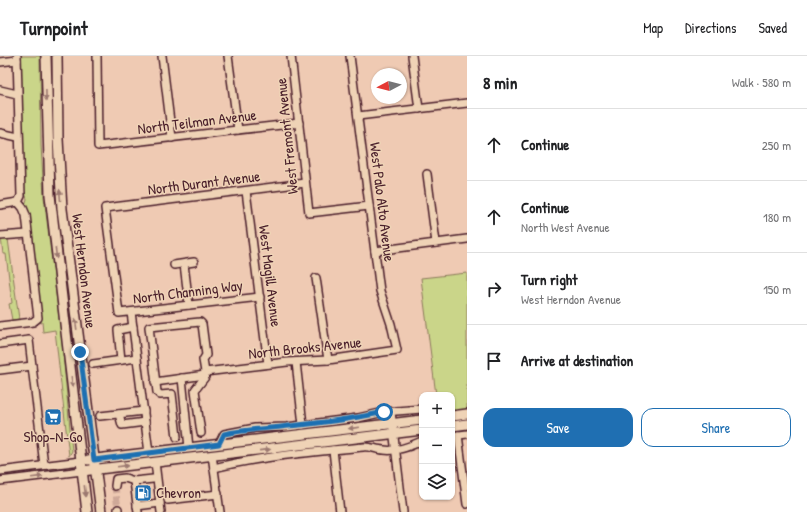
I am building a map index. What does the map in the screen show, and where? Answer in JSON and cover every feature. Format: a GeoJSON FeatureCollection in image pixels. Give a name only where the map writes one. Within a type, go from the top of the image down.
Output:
{"type":"FeatureCollection","features":[{"type":"Feature","properties":{"kind":"main road","name":"West Herndon Avenue"},"geometry":{"type":"LineString","coordinates":[[46,56],[50,195],[87,512]]}},
{"type":"Feature","properties":{"kind":"main road","name":"West Herndon Avenue"},"geometry":{"type":"LineString","coordinates":[[57,56],[58,140],[62,209],[101,512]]}},
{"type":"Feature","properties":{"kind":"main road"},"geometry":{"type":"LineString","coordinates":[[455,416],[467,414]]}},
{"type":"Feature","properties":{"kind":"main road"},"geometry":{"type":"LineString","coordinates":[[81,461],[419,420]]}},
{"type":"Feature","properties":{"kind":"main road"},"geometry":{"type":"LineString","coordinates":[[455,426],[467,424]]}},
{"type":"Feature","properties":{"kind":"main road"},"geometry":{"type":"LineString","coordinates":[[82,471],[419,430]]}},
{"type":"Feature","properties":{"kind":"main road"},"geometry":{"type":"LineString","coordinates":[[212,456],[216,450],[248,445],[256,440]]}},
{"type":"Feature","properties":{"kind":"main road"},"geometry":{"type":"LineString","coordinates":[[178,460],[190,453],[206,451],[209,446]]}},
{"type":"Feature","properties":{"kind":"main road"},"geometry":{"type":"LineString","coordinates":[[153,463],[155,458],[180,454],[191,448]]}},
{"type":"Feature","properties":{"kind":"street","name":"North Teilman Avenue"},"geometry":{"type":"LineString","coordinates":[[97,56],[98,146],[299,122]]}},
{"type":"Feature","properties":{"kind":"street"},"geometry":{"type":"LineString","coordinates":[[162,56],[172,138]]}},
{"type":"Feature","properties":{"kind":"street"},"geometry":{"type":"LineString","coordinates":[[228,56],[238,130]]}},
{"type":"Feature","properties":{"kind":"street","name":"West Fremont Avenue"},"geometry":{"type":"LineString","coordinates":[[291,56],[309,213],[369,206]]}},
{"type":"Feature","properties":{"kind":"street","name":"West Palo Alto Avenue"},"geometry":{"type":"LineString","coordinates":[[350,56],[380,291],[391,324],[397,350]]}},
{"type":"Feature","properties":{"kind":"street"},"geometry":{"type":"LineString","coordinates":[[412,56],[419,109]]}},
{"type":"Feature","properties":{"kind":"street"},"geometry":{"type":"LineString","coordinates":[[0,62],[17,58],[18,137],[21,196],[18,202]]}},
{"type":"Feature","properties":{"kind":"street"},"geometry":{"type":"LineString","coordinates":[[0,90],[17,94]]}},
{"type":"Feature","properties":{"kind":"street"},"geometry":{"type":"LineString","coordinates":[[358,116],[467,103]]}},
{"type":"Feature","properties":{"kind":"street"},"geometry":{"type":"LineString","coordinates":[[0,133],[18,137]]}},
{"type":"Feature","properties":{"kind":"street"},"geometry":{"type":"LineString","coordinates":[[427,174],[436,243]]}},
{"type":"Feature","properties":{"kind":"street","name":"North Durant Avenue"},"geometry":{"type":"LineString","coordinates":[[119,313],[105,208],[305,183]]}},
{"type":"Feature","properties":{"kind":"street","name":"West Magill Avenue"},"geometry":{"type":"LineString","coordinates":[[246,191],[268,364]]}},
{"type":"Feature","properties":{"kind":"street"},"geometry":{"type":"LineString","coordinates":[[0,205],[18,202]]}},
{"type":"Feature","properties":{"kind":"street"},"geometry":{"type":"LineString","coordinates":[[0,326],[33,322],[38,318],[25,211],[18,202]]}},
{"type":"Feature","properties":{"kind":"street"},"geometry":{"type":"LineString","coordinates":[[0,236],[28,234]]}},
{"type":"Feature","properties":{"kind":"street"},"geometry":{"type":"LineString","coordinates":[[375,251],[467,239]]}},
{"type":"Feature","properties":{"kind":"street"},"geometry":{"type":"LineString","coordinates":[[174,265],[194,262]]}},
{"type":"Feature","properties":{"kind":"street"},"geometry":{"type":"LineString","coordinates":[[184,264],[189,305]]}},
{"type":"Feature","properties":{"kind":"street"},"geometry":{"type":"LineString","coordinates":[[316,278],[328,360]]}},
{"type":"Feature","properties":{"kind":"street","name":"North Channing Way"},"geometry":{"type":"LineString","coordinates":[[119,313],[260,297]]}},
{"type":"Feature","properties":{"kind":"street"},"geometry":{"type":"LineString","coordinates":[[131,312],[149,453]]}},
{"type":"Feature","properties":{"kind":"street"},"geometry":{"type":"LineString","coordinates":[[200,322],[202,324],[206,355],[203,360],[205,373],[205,377],[195,390],[160,395],[157,392],[155,382],[149,327],[200,322]]}},
{"type":"Feature","properties":{"kind":"street"},"geometry":{"type":"LineString","coordinates":[[121,360],[118,330],[133,327]]}},
{"type":"Feature","properties":{"kind":"street"},"geometry":{"type":"LineString","coordinates":[[0,344],[29,340],[44,466]]}},
{"type":"Feature","properties":{"kind":"street","name":"North Brooks Avenue"},"geometry":{"type":"LineString","coordinates":[[155,382],[182,378],[217,370],[268,364],[328,360],[397,350]]}},
{"type":"Feature","properties":{"kind":"street"},"geometry":{"type":"LineString","coordinates":[[93,364],[137,358]]}},
{"type":"Feature","properties":{"kind":"street"},"geometry":{"type":"LineString","coordinates":[[296,362],[304,425]]}},
{"type":"Feature","properties":{"kind":"street"},"geometry":{"type":"LineString","coordinates":[[0,370],[32,366]]}},
{"type":"Feature","properties":{"kind":"street"},"geometry":{"type":"LineString","coordinates":[[182,378],[184,392],[183,396],[191,448]]}},
{"type":"Feature","properties":{"kind":"street"},"geometry":{"type":"LineString","coordinates":[[195,390],[201,433]]}},
{"type":"Feature","properties":{"kind":"street"},"geometry":{"type":"LineString","coordinates":[[172,394],[177,437]]}},
{"type":"Feature","properties":{"kind":"street"},"geometry":{"type":"LineString","coordinates":[[219,444],[224,434],[255,428],[304,425],[419,409]]}},
{"type":"Feature","properties":{"kind":"street"},"geometry":{"type":"LineString","coordinates":[[100,416],[144,411]]}},
{"type":"Feature","properties":{"kind":"street"},"geometry":{"type":"LineString","coordinates":[[391,412],[403,512]]}},
{"type":"Feature","properties":{"kind":"street"},"geometry":{"type":"LineString","coordinates":[[119,414],[122,425],[145,422]]}},
{"type":"Feature","properties":{"kind":"street"},"geometry":{"type":"LineString","coordinates":[[176,423],[199,420]]}},
{"type":"Feature","properties":{"kind":"street"},"geometry":{"type":"LineString","coordinates":[[255,428],[256,440]]}},
{"type":"Feature","properties":{"kind":"street"},"geometry":{"type":"LineString","coordinates":[[467,434],[455,435],[467,504]]}},
{"type":"Feature","properties":{"kind":"street"},"geometry":{"type":"LineString","coordinates":[[214,468],[240,462],[332,450],[366,447],[385,450],[407,448],[419,442]]}},
{"type":"Feature","properties":{"kind":"street"},"geometry":{"type":"LineString","coordinates":[[332,450],[340,512]]}},
{"type":"Feature","properties":{"kind":"street"},"geometry":{"type":"LineString","coordinates":[[212,456],[220,512]]}},
{"type":"Feature","properties":{"kind":"street"},"geometry":{"type":"LineString","coordinates":[[0,471],[81,461]]}},
{"type":"Feature","properties":{"kind":"street"},"geometry":{"type":"LineString","coordinates":[[153,463],[153,479],[161,512]]}},
{"type":"Feature","properties":{"kind":"street"},"geometry":{"type":"LineString","coordinates":[[153,463],[158,503],[156,512]]}},
{"type":"Feature","properties":{"kind":"street"},"geometry":{"type":"LineString","coordinates":[[0,481],[82,471]]}},
{"type":"Feature","properties":{"kind":"street"},"geometry":{"type":"LineString","coordinates":[[115,486],[116,479],[125,478],[134,481],[153,479]]}},
{"type":"Feature","properties":{"kind":"street"},"geometry":{"type":"LineString","coordinates":[[134,481],[138,509],[158,503]]}},
{"type":"Feature","properties":{"kind":"street"},"geometry":{"type":"LineString","coordinates":[[168,500],[218,494]]}},
{"type":"Feature","properties":{"kind":"green space"},"geometry":{"type":"Polygon","coordinates":[[[21,56],[40,56],[41,145],[44,197],[62,342],[72,451],[69,456],[55,330],[43,332],[42,322],[39,323],[41,319],[25,205],[27,199],[23,186],[21,56]]]}},
{"type":"Feature","properties":{"kind":"green space"},"geometry":{"type":"Polygon","coordinates":[[[1,238],[8,239],[19,319],[12,320],[9,304],[12,303],[6,254],[3,254],[1,238]]]}},
{"type":"Feature","properties":{"kind":"green space"},"geometry":{"type":"Polygon","coordinates":[[[467,273],[467,409],[455,411],[455,392],[436,392],[421,278],[467,273]]]}},
{"type":"Feature","properties":{"kind":"tunnel"},"geometry":{"type":"LineString","coordinates":[[115,486],[118,509]]}},
{"type":"Feature","properties":{"kind":"place","name":"Shop-N-Go"},"geometry":{"type":"Point","coordinates":[53,417]}},
{"type":"Feature","properties":{"kind":"place","name":"Chevron"},"geometry":{"type":"Point","coordinates":[143,493]}},
{"type":"Feature","properties":{"kind":"route"},"geometry":{"type":"LineString","coordinates":[[80,352],[94,460],[219,444],[224,434],[247,429],[261,427],[287,427],[358,418],[384,412]]}}]}
